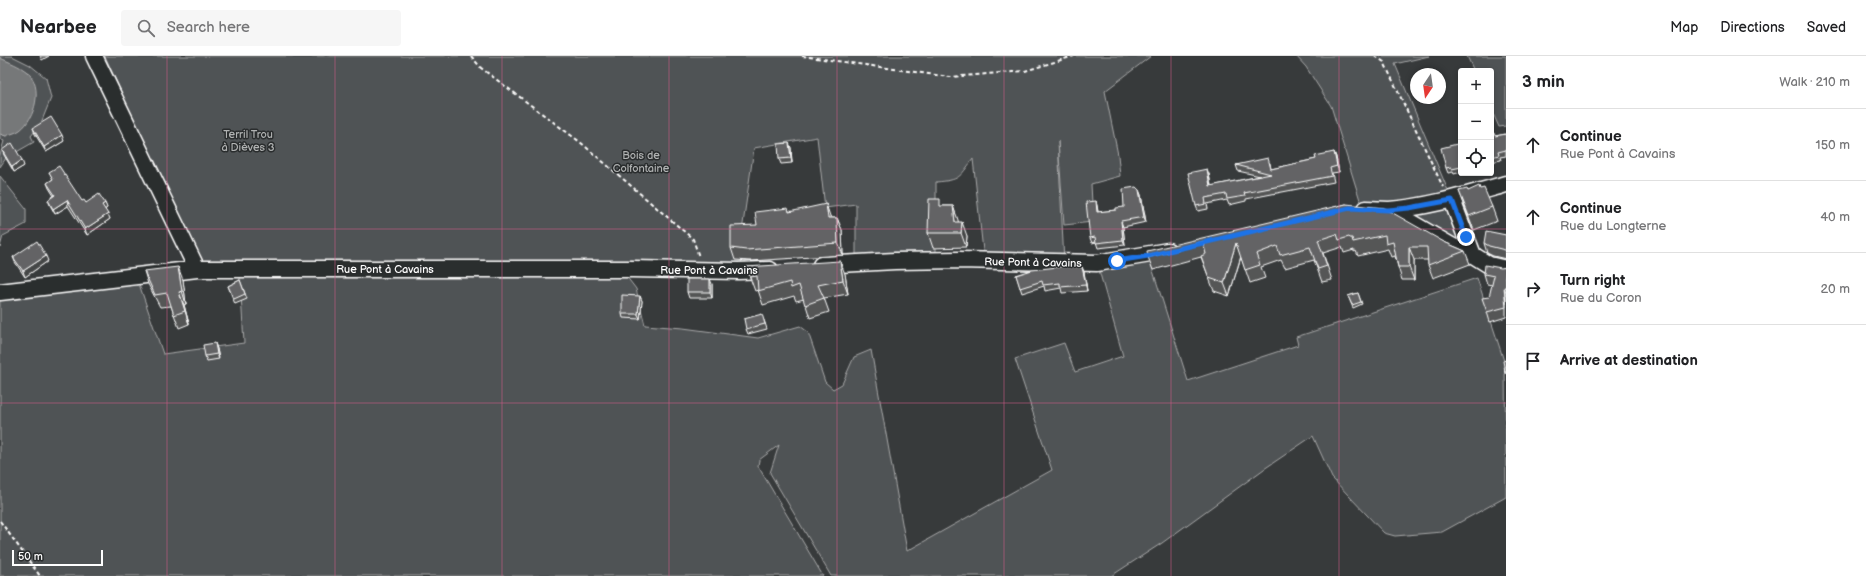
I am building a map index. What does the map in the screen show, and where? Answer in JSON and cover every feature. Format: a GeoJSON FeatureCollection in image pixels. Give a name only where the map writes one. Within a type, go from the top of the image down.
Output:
{"type":"FeatureCollection","features":[{"type":"Feature","properties":{"kind":"street"},"geometry":{"type":"LineString","coordinates":[[94,56],[197,269]]}},
{"type":"Feature","properties":{"kind":"street"},"geometry":{"type":"LineString","coordinates":[[1350,208],[1388,210],[1409,208],[1451,200],[1506,184]]}},
{"type":"Feature","properties":{"kind":"street"},"geometry":{"type":"LineString","coordinates":[[1451,200],[1473,255]]}},
{"type":"Feature","properties":{"kind":"street"},"geometry":{"type":"LineString","coordinates":[[1388,210],[1452,247],[1473,255],[1489,265],[1506,269]]}},
{"type":"Feature","properties":{"kind":"street","name":"Rue Pont à Cavains"},"geometry":{"type":"LineString","coordinates":[[0,292],[197,269],[751,271],[895,261],[984,260],[1097,263],[1148,256],[1179,248]]}},
{"type":"Feature","properties":{"kind":"path"},"geometry":{"type":"LineString","coordinates":[[472,56],[481,68],[580,142],[694,239],[704,270]]}},
{"type":"Feature","properties":{"kind":"path"},"geometry":{"type":"LineString","coordinates":[[802,56],[950,77],[1024,71],[1074,56]]}},
{"type":"Feature","properties":{"kind":"path"},"geometry":{"type":"LineString","coordinates":[[1375,56],[1384,62],[1451,200]]}},
{"type":"Feature","properties":{"kind":"path"},"geometry":{"type":"LineString","coordinates":[[1506,363],[1506,376]]}},
{"type":"Feature","properties":{"kind":"path"},"geometry":{"type":"LineString","coordinates":[[0,521],[40,576]]}},
{"type":"Feature","properties":{"kind":"green space"},"geometry":{"type":"Polygon","coordinates":[[[0,56],[12,56],[30,65],[46,78],[51,98],[41,123],[31,136],[34,142],[6,158],[0,167],[0,155],[4,141],[0,139],[0,134],[6,136],[29,73],[0,58],[0,56]]]}},
{"type":"Feature","properties":{"kind":"green space","name":"Bois de Colfontaine"},"geometry":{"type":"Polygon","coordinates":[[[105,56],[1151,56],[1105,91],[1118,155],[1120,176],[1091,184],[1093,222],[1064,225],[1058,141],[1064,263],[984,260],[973,159],[965,170],[955,179],[936,182],[936,261],[856,262],[856,204],[825,208],[817,137],[754,148],[741,238],[743,251],[740,265],[198,266],[105,56]]]}},
{"type":"Feature","properties":{"kind":"green space"},"geometry":{"type":"Polygon","coordinates":[[[1296,56],[1429,56],[1395,64],[1410,100],[1410,104],[1412,104],[1452,200],[1463,243],[1414,218],[1415,212],[1369,209],[1360,200],[1331,106],[1306,67],[1296,56]]]}},
{"type":"Feature","properties":{"kind":"green space"},"geometry":{"type":"Polygon","coordinates":[[[1467,56],[1506,56],[1506,126],[1499,127],[1494,116],[1494,68],[1473,68],[1467,56]]]}},
{"type":"Feature","properties":{"kind":"green space"},"geometry":{"type":"Polygon","coordinates":[[[0,176],[26,209],[26,224],[3,236],[0,247],[0,176]]]}},
{"type":"Feature","properties":{"kind":"green space"},"geometry":{"type":"Polygon","coordinates":[[[1148,255],[1188,381],[1298,345],[1296,337],[1477,278],[1505,364],[1506,497],[1442,532],[1395,536],[1384,533],[1332,478],[1313,436],[1264,469],[1162,543],[1111,576],[831,576],[770,473],[779,445],[759,460],[758,466],[823,576],[0,576],[0,295],[137,278],[163,354],[244,343],[240,279],[242,273],[623,272],[636,289],[645,325],[683,328],[758,338],[800,326],[808,332],[825,382],[833,389],[842,384],[854,357],[871,350],[907,551],[1052,470],[1015,359],[1064,343],[1075,372],[1123,356],[1097,263],[1148,255]]]}},
{"type":"Feature","properties":{"kind":"shaded area"},"geometry":{"type":"Polygon","coordinates":[[[0,58],[27,72],[35,85],[36,94],[36,102],[33,111],[25,125],[18,131],[6,136],[0,134],[0,58]]]}},
{"type":"Feature","properties":{"kind":"building"},"geometry":{"type":"Polygon","coordinates":[[[51,117],[62,135],[44,147],[33,128],[51,117]]]}},
{"type":"Feature","properties":{"kind":"building"},"geometry":{"type":"Polygon","coordinates":[[[1494,133],[1495,136],[1506,134],[1506,150],[1498,152],[1499,155],[1494,156],[1494,133]]]}},
{"type":"Feature","properties":{"kind":"building"},"geometry":{"type":"Polygon","coordinates":[[[12,143],[22,160],[12,167],[2,150],[12,143]]]}},
{"type":"Feature","properties":{"kind":"building"},"geometry":{"type":"Polygon","coordinates":[[[789,143],[791,158],[779,159],[778,144],[789,143]]]}},
{"type":"Feature","properties":{"kind":"building"},"geometry":{"type":"Polygon","coordinates":[[[1458,144],[1458,168],[1446,168],[1441,148],[1458,144]]]}},
{"type":"Feature","properties":{"kind":"building"},"geometry":{"type":"Polygon","coordinates":[[[1334,152],[1337,166],[1330,168],[1332,176],[1244,193],[1245,196],[1227,199],[1226,194],[1205,198],[1206,204],[1196,206],[1188,173],[1207,169],[1210,186],[1271,174],[1236,165],[1268,158],[1271,169],[1316,159],[1315,156],[1334,152]]]}},
{"type":"Feature","properties":{"kind":"building"},"geometry":{"type":"Polygon","coordinates":[[[59,166],[82,201],[84,200],[86,203],[99,194],[105,203],[102,205],[108,214],[85,229],[67,200],[53,209],[48,200],[55,195],[47,183],[53,179],[49,172],[59,166]]]}},
{"type":"Feature","properties":{"kind":"building"},"geometry":{"type":"Polygon","coordinates":[[[1479,186],[1480,189],[1484,188],[1492,207],[1469,216],[1459,191],[1467,189],[1468,191],[1479,186]]]}},
{"type":"Feature","properties":{"kind":"building"},"geometry":{"type":"Polygon","coordinates":[[[1136,187],[1139,190],[1144,217],[1121,221],[1123,240],[1096,243],[1095,237],[1090,238],[1086,202],[1096,201],[1097,212],[1116,210],[1116,208],[1124,207],[1123,189],[1136,187]]]}},
{"type":"Feature","properties":{"kind":"building"},"geometry":{"type":"Polygon","coordinates":[[[929,199],[940,199],[940,206],[953,206],[955,222],[962,222],[961,233],[928,233],[929,199]]]}},
{"type":"Feature","properties":{"kind":"building"},"geometry":{"type":"Polygon","coordinates":[[[826,204],[828,218],[837,218],[838,243],[746,250],[731,248],[731,226],[757,225],[755,212],[788,208],[789,212],[826,204]]]}},
{"type":"Feature","properties":{"kind":"building"},"geometry":{"type":"Polygon","coordinates":[[[1346,204],[1384,208],[1444,242],[1465,251],[1428,265],[1427,247],[1409,247],[1409,267],[1398,267],[1393,242],[1386,244],[1385,235],[1353,242],[1352,238],[1349,237],[1339,240],[1337,234],[1318,240],[1327,266],[1318,269],[1310,247],[1280,255],[1277,246],[1256,254],[1260,265],[1245,270],[1236,243],[1224,283],[1209,278],[1201,256],[1206,254],[1203,242],[1148,257],[1147,251],[1346,204]]]}},
{"type":"Feature","properties":{"kind":"building"},"geometry":{"type":"Polygon","coordinates":[[[1486,231],[1506,235],[1506,251],[1484,243],[1486,231]]]}},
{"type":"Feature","properties":{"kind":"building"},"geometry":{"type":"Polygon","coordinates":[[[37,241],[46,256],[23,271],[13,257],[37,241]]]}},
{"type":"Feature","properties":{"kind":"building"},"geometry":{"type":"Polygon","coordinates":[[[840,261],[843,280],[818,285],[824,298],[805,305],[799,285],[791,288],[790,282],[758,291],[757,276],[750,277],[746,267],[840,261]]]}},
{"type":"Feature","properties":{"kind":"building"},"geometry":{"type":"Polygon","coordinates":[[[1485,265],[1501,268],[1506,267],[1506,287],[1504,287],[1506,307],[1487,312],[1482,298],[1489,297],[1494,276],[1484,274],[1485,265]]]}},
{"type":"Feature","properties":{"kind":"building"},"geometry":{"type":"Polygon","coordinates":[[[1066,266],[1082,267],[1086,285],[1060,287],[1060,283],[1043,285],[1042,281],[1020,288],[1016,275],[1032,270],[1066,266]]]}},
{"type":"Feature","properties":{"kind":"building"},"geometry":{"type":"Polygon","coordinates":[[[178,267],[182,291],[179,292],[185,311],[174,315],[167,293],[155,295],[144,271],[178,267]]]}},
{"type":"Feature","properties":{"kind":"building"},"geometry":{"type":"Polygon","coordinates":[[[687,279],[710,279],[710,292],[687,292],[687,279]]]}},
{"type":"Feature","properties":{"kind":"building"},"geometry":{"type":"Polygon","coordinates":[[[240,280],[245,294],[234,299],[228,286],[240,280]]]}},
{"type":"Feature","properties":{"kind":"building"},"geometry":{"type":"Polygon","coordinates":[[[1358,293],[1361,302],[1352,305],[1348,296],[1358,293]]]}},
{"type":"Feature","properties":{"kind":"building"},"geometry":{"type":"Polygon","coordinates":[[[622,295],[640,296],[638,314],[622,314],[622,295]]]}},
{"type":"Feature","properties":{"kind":"building"},"geometry":{"type":"Polygon","coordinates":[[[762,314],[765,324],[746,329],[744,319],[762,314]]]}},
{"type":"Feature","properties":{"kind":"building"},"geometry":{"type":"Polygon","coordinates":[[[215,343],[217,354],[205,356],[203,345],[215,343]]]}},
{"type":"Feature","properties":{"kind":"building"},"geometry":{"type":"Polygon","coordinates":[[[1506,360],[1506,370],[1505,371],[1503,361],[1506,360]]]}},
{"type":"Feature","properties":{"kind":"route"},"geometry":{"type":"LineString","coordinates":[[1117,261],[1148,256],[1350,208],[1388,210],[1409,208],[1452,200],[1466,237]]}},
{"type":"Feature","properties":{"kind":"park label","name":"Terril Trou à Dièves 3"},"geometry":{"type":"Point","coordinates":[248,140]}}]}
